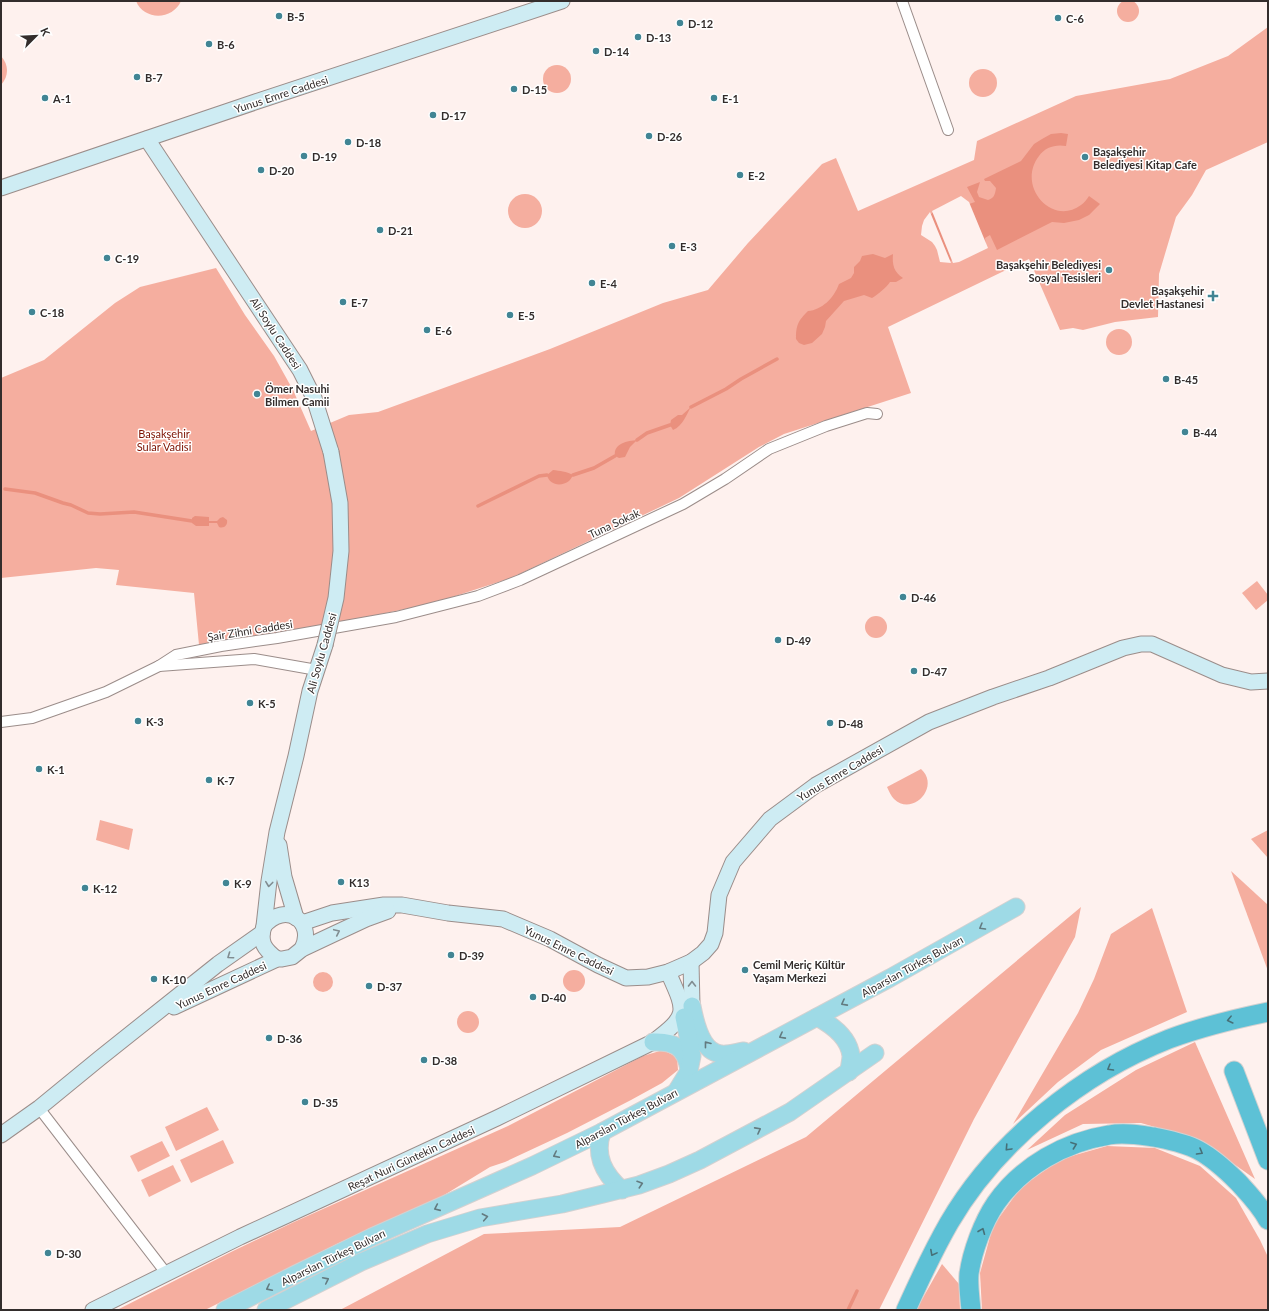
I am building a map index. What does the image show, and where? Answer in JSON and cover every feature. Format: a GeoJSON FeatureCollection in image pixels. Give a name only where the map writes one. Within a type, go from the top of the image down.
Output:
{"type":"FeatureCollection","features":[{"type":"Feature","properties":{"kind":"highway"},"geometry":{"type":"LineString","coordinates":[[906,1310],[925,1268],[949,1222],[968,1194],[989,1167],[1016,1138],[1041,1116],[1071,1093],[1108,1069],[1134,1055],[1194,1030],[1268,1012]]}},
{"type":"Feature","properties":{"kind":"highway"},"geometry":{"type":"LineString","coordinates":[[1234,1071],[1268,1160]]}},
{"type":"Feature","properties":{"kind":"highway"},"geometry":{"type":"LineString","coordinates":[[971,1310],[969,1274],[982,1229],[995,1204],[1020,1176],[1038,1162],[1058,1151],[1086,1141],[1110,1135],[1141,1135],[1170,1140],[1197,1149],[1223,1167],[1262,1209],[1268,1220]]}},
{"type":"Feature","properties":{"kind":"main road","name":"Alparslan Türkeş Bulvarı"},"geometry":{"type":"LineString","coordinates":[[226,1310],[372,1237],[532,1166],[602,1132],[947,947],[1016,907]]}},
{"type":"Feature","properties":{"kind":"main road"},"geometry":{"type":"LineString","coordinates":[[687,1008],[700,1036],[713,1052],[722,1054],[756,1050]]}},
{"type":"Feature","properties":{"kind":"main road"},"geometry":{"type":"LineString","coordinates":[[676,1092],[689,1071],[692,1056],[687,1008]]}},
{"type":"Feature","properties":{"kind":"main road"},"geometry":{"type":"LineString","coordinates":[[817,1017],[836,1029],[846,1040],[851,1056],[849,1072]]}},
{"type":"Feature","properties":{"kind":"main road"},"geometry":{"type":"LineString","coordinates":[[653,1042],[664,1042],[676,1046],[681,1050],[685,1056],[689,1071]]}},
{"type":"Feature","properties":{"kind":"main road","name":"Alparslan Türkeş Bulvarı"},"geometry":{"type":"LineString","coordinates":[[266,1310],[361,1262],[427,1234],[480,1218],[562,1204],[622,1190],[669,1174],[700,1160],[790,1112],[875,1053]]}},
{"type":"Feature","properties":{"kind":"main road"},"geometry":{"type":"LineString","coordinates":[[602,1132],[599,1140],[598,1153],[605,1171],[614,1183],[622,1190]]}},
{"type":"Feature","properties":{"kind":"street","name":"Yunus Emre Caddesi"},"geometry":{"type":"LineString","coordinates":[[1,188],[562,1]]}},
{"type":"Feature","properties":{"kind":"street"},"geometry":{"type":"LineString","coordinates":[[902,1],[948,130]]}},
{"type":"Feature","properties":{"kind":"street","name":"Ali Soylu Caddesi"},"geometry":{"type":"LineString","coordinates":[[147,139],[300,370],[314,398],[331,452],[340,503],[341,551],[336,598],[325,645],[310,691],[277,832],[263,930]]}},
{"type":"Feature","properties":{"kind":"street","name":"Tuna Sokak"},"geometry":{"type":"LineString","coordinates":[[347,626],[396,617],[478,596],[520,580],[683,504],[725,479],[769,449],[826,426],[867,413],[877,414]]}},
{"type":"Feature","properties":{"kind":"street","name":"Şair Zihni Caddesi"},"geometry":{"type":"LineString","coordinates":[[1,722],[32,718],[106,692],[160,666],[176,656],[214,647],[347,626]]}},
{"type":"Feature","properties":{"kind":"street","name":"Yunus Emre Caddesi"},"geometry":{"type":"LineString","coordinates":[[1,1135],[39,1108],[218,964],[263,930],[269,920],[276,916],[283,914],[290,915],[299,920],[384,905],[402,905],[448,913],[503,919],[550,939],[626,978],[648,977],[668,972],[691,962],[703,953],[711,944],[715,933],[719,895],[733,862],[770,819],[816,785],[929,722],[993,697],[1048,678],[1123,648],[1141,644],[1152,644],[1222,675],[1251,682],[1268,681]]}},
{"type":"Feature","properties":{"kind":"street","name":"Şair Zihni Caddesi"},"geometry":{"type":"LineString","coordinates":[[160,666],[254,659],[317,670]]}},
{"type":"Feature","properties":{"kind":"street","name":"Ali Soylu Caddesi"},"geometry":{"type":"LineString","coordinates":[[277,832],[284,877],[299,920]]}},
{"type":"Feature","properties":{"kind":"street","name":"Yunus Emre Caddesi"},"geometry":{"type":"LineString","coordinates":[[150,1019],[277,959],[282,960],[292,957],[302,949],[366,919],[402,905]]}},
{"type":"Feature","properties":{"kind":"street"},"geometry":{"type":"LineString","coordinates":[[299,920],[305,929],[306,936],[306,943],[302,949]]}},
{"type":"Feature","properties":{"kind":"street"},"geometry":{"type":"LineString","coordinates":[[263,930],[262,941],[265,948],[277,959]]}},
{"type":"Feature","properties":{"kind":"street"},"geometry":{"type":"LineString","coordinates":[[687,1008],[691,962]]}},
{"type":"Feature","properties":{"kind":"street"},"geometry":{"type":"LineString","coordinates":[[668,972],[674,987],[687,1008]]}},
{"type":"Feature","properties":{"kind":"street","name":"Reşat Nuri Güntekin Caddesi"},"geometry":{"type":"LineString","coordinates":[[94,1310],[240,1237],[497,1118],[653,1042],[672,1028],[687,1008]]}},
{"type":"Feature","properties":{"kind":"street"},"geometry":{"type":"LineString","coordinates":[[39,1108],[166,1273]]}},
{"type":"Feature","properties":{"kind":"green space"},"geometry":{"type":"Polygon","coordinates":[[[1128,0],[1136,3],[1139,11],[1136,19],[1128,22],[1120,19],[1117,11],[1120,3],[1128,0]]]}},
{"type":"Feature","properties":{"kind":"green space"},"geometry":{"type":"Polygon","coordinates":[[[136,1],[181,1],[172,12],[158,16],[145,12],[140,8],[136,1]]]}},
{"type":"Feature","properties":{"kind":"green space","name":"Başakşehir Sular Vadisi"},"geometry":{"type":"Polygon","coordinates":[[[1268,27],[1268,142],[1206,170],[1192,195],[1176,217],[1159,274],[1158,317],[1115,322],[1083,330],[1073,328],[1060,330],[1029,259],[888,327],[911,393],[784,434],[759,447],[679,498],[511,578],[434,603],[319,627],[199,645],[194,593],[116,585],[119,570],[96,568],[1,578],[1,378],[44,360],[115,303],[140,287],[216,268],[245,315],[274,356],[293,390],[311,431],[349,415],[378,412],[550,349],[663,303],[708,290],[748,243],[822,164],[836,158],[858,211],[974,160],[977,141],[1076,96],[1170,79],[1228,56],[1268,27]]]}},
{"type":"Feature","properties":{"kind":"green space"},"geometry":{"type":"Polygon","coordinates":[[[1,56],[6,63],[7,74],[1,85],[1,56]]]}},
{"type":"Feature","properties":{"kind":"green space"},"geometry":{"type":"Polygon","coordinates":[[[557,65],[567,69],[571,79],[567,89],[557,93],[547,89],[543,79],[547,69],[557,65]]]}},
{"type":"Feature","properties":{"kind":"green space"},"geometry":{"type":"Polygon","coordinates":[[[983,69],[993,73],[997,83],[993,93],[983,97],[973,93],[969,83],[973,73],[983,69]]]}},
{"type":"Feature","properties":{"kind":"green space"},"geometry":{"type":"Polygon","coordinates":[[[522,194],[528,194],[532,195],[539,201],[542,211],[541,218],[535,225],[528,228],[522,228],[518,227],[511,221],[508,214],[508,208],[509,204],[515,197],[522,194]]]}},
{"type":"Feature","properties":{"kind":"green space"},"geometry":{"type":"Polygon","coordinates":[[[1119,329],[1128,333],[1132,342],[1128,351],[1119,355],[1110,351],[1106,342],[1110,333],[1119,329]]]}},
{"type":"Feature","properties":{"kind":"green space"},"geometry":{"type":"Polygon","coordinates":[[[1257,581],[1268,595],[1268,600],[1256,610],[1242,593],[1257,581]]]}},
{"type":"Feature","properties":{"kind":"green space"},"geometry":{"type":"Polygon","coordinates":[[[872,616],[880,616],[887,623],[887,631],[880,638],[872,638],[865,631],[865,623],[872,616]]]}},
{"type":"Feature","properties":{"kind":"green space"},"geometry":{"type":"Polygon","coordinates":[[[921,769],[926,776],[928,784],[922,798],[909,804],[901,804],[894,799],[887,787],[921,769]]]}},
{"type":"Feature","properties":{"kind":"green space"},"geometry":{"type":"Polygon","coordinates":[[[100,820],[133,829],[129,850],[96,840],[100,820]]]}},
{"type":"Feature","properties":{"kind":"green space"},"geometry":{"type":"Polygon","coordinates":[[[1268,830],[1268,858],[1251,839],[1268,830]]]}},
{"type":"Feature","properties":{"kind":"green space"},"geometry":{"type":"Polygon","coordinates":[[[1231,871],[1268,905],[1268,971],[1231,871]]]}},
{"type":"Feature","properties":{"kind":"green space"},"geometry":{"type":"Polygon","coordinates":[[[1081,907],[1075,937],[974,1119],[879,1310],[340,1310],[484,1234],[620,1227],[806,1137],[1081,907]]]}},
{"type":"Feature","properties":{"kind":"green space"},"geometry":{"type":"Polygon","coordinates":[[[1152,908],[1187,1012],[1101,1050],[1058,1082],[1013,1124],[1078,1013],[1094,979],[1111,934],[1152,908]]]}},
{"type":"Feature","properties":{"kind":"green space"},"geometry":{"type":"Polygon","coordinates":[[[574,970],[582,973],[585,981],[582,989],[574,992],[566,989],[563,981],[566,973],[574,970]]]}},
{"type":"Feature","properties":{"kind":"green space"},"geometry":{"type":"Polygon","coordinates":[[[319,972],[327,972],[333,978],[333,986],[327,992],[319,992],[313,986],[313,978],[319,972]]]}},
{"type":"Feature","properties":{"kind":"green space"},"geometry":{"type":"Polygon","coordinates":[[[468,1011],[476,1014],[479,1022],[476,1030],[468,1033],[460,1030],[457,1022],[460,1014],[468,1011]]]}},
{"type":"Feature","properties":{"kind":"green space"},"geometry":{"type":"Polygon","coordinates":[[[1195,1042],[1255,1179],[1200,1140],[1141,1123],[1083,1124],[1027,1150],[1065,1115],[1136,1070],[1195,1042]]]}},
{"type":"Feature","properties":{"kind":"green space"},"geometry":{"type":"Polygon","coordinates":[[[663,1050],[677,1057],[678,1070],[662,1083],[567,1133],[505,1162],[490,1167],[441,1197],[339,1243],[205,1310],[117,1310],[233,1251],[508,1126],[643,1056],[663,1050]]]}},
{"type":"Feature","properties":{"kind":"green space"},"geometry":{"type":"Polygon","coordinates":[[[207,1107],[219,1130],[176,1151],[165,1127],[207,1107]]]}},
{"type":"Feature","properties":{"kind":"green space"},"geometry":{"type":"Polygon","coordinates":[[[223,1140],[234,1163],[191,1183],[180,1160],[223,1140]]]}},
{"type":"Feature","properties":{"kind":"green space"},"geometry":{"type":"Polygon","coordinates":[[[162,1141],[170,1156],[138,1172],[130,1156],[162,1141]]]}},
{"type":"Feature","properties":{"kind":"green space"},"geometry":{"type":"Polygon","coordinates":[[[1107,1146],[1155,1148],[1200,1166],[1236,1198],[1268,1257],[1268,1310],[982,1310],[980,1273],[993,1226],[1021,1187],[1061,1159],[1107,1146]]]}},
{"type":"Feature","properties":{"kind":"green space"},"geometry":{"type":"Polygon","coordinates":[[[173,1165],[181,1181],[149,1197],[141,1180],[173,1165]]]}},
{"type":"Feature","properties":{"kind":"green space"},"geometry":{"type":"Polygon","coordinates":[[[942,1264],[959,1284],[960,1310],[916,1310],[942,1264]]]}},
{"type":"Feature","properties":{"kind":"shaded area"},"geometry":{"type":"Polygon","coordinates":[[[1051,134],[1068,134],[1066,146],[1058,145],[1044,150],[1033,168],[1032,179],[1040,200],[1049,207],[1059,211],[1070,210],[1081,205],[1089,196],[1100,204],[1089,215],[1079,220],[1064,223],[1052,222],[997,250],[990,235],[985,238],[986,247],[958,260],[942,261],[930,215],[935,211],[975,202],[967,187],[980,182],[977,192],[979,197],[988,200],[992,198],[995,194],[996,188],[990,181],[985,181],[984,179],[1021,161],[1034,144],[1042,139],[1051,134]]]}},
{"type":"Feature","properties":{"kind":"shaded area"},"geometry":{"type":"Polygon","coordinates":[[[873,254],[885,258],[893,254],[894,268],[903,278],[896,282],[890,282],[882,291],[872,298],[864,295],[844,301],[826,321],[822,334],[812,343],[804,345],[799,343],[796,339],[796,330],[802,318],[808,311],[823,306],[834,294],[839,284],[851,278],[854,273],[854,267],[860,261],[862,256],[873,254]]]}},
{"type":"Feature","properties":{"kind":"shaded area"},"geometry":{"type":"Polygon","coordinates":[[[691,407],[682,423],[673,430],[670,425],[671,420],[678,415],[682,415],[691,407]]]}},
{"type":"Feature","properties":{"kind":"shaded area"},"geometry":{"type":"Polygon","coordinates":[[[637,440],[630,447],[625,457],[619,458],[615,456],[616,448],[619,445],[637,440]]]}},
{"type":"Feature","properties":{"kind":"shaded area"},"geometry":{"type":"Polygon","coordinates":[[[553,470],[573,475],[566,483],[556,484],[550,481],[547,475],[553,470]]]}},
{"type":"Feature","properties":{"kind":"shaded area"},"geometry":{"type":"Polygon","coordinates":[[[195,516],[209,517],[209,521],[217,521],[223,517],[227,520],[227,523],[222,527],[219,527],[217,523],[209,523],[209,526],[196,526],[192,523],[192,518],[195,516]]]}},
{"type":"Feature","properties":{"kind":"pier"},"geometry":{"type":"Polygon","coordinates":[[[961,196],[969,202],[988,248],[959,262],[953,263],[932,211],[961,196]]]}},
{"type":"Feature","properties":{"kind":"pier"},"geometry":{"type":"Polygon","coordinates":[[[930,212],[951,263],[940,262],[935,246],[932,242],[921,235],[924,220],[930,212]]]}},
{"type":"Feature","properties":{"kind":"waterway"},"geometry":{"type":"LineString","coordinates":[[691,407],[726,389],[777,359]]}},
{"type":"Feature","properties":{"kind":"waterway"},"geometry":{"type":"LineString","coordinates":[[637,440],[647,433],[670,425]]}},
{"type":"Feature","properties":{"kind":"waterway"},"geometry":{"type":"LineString","coordinates":[[573,475],[594,468],[615,456]]}},
{"type":"Feature","properties":{"kind":"waterway"},"geometry":{"type":"LineString","coordinates":[[478,506],[539,476],[547,475]]}},
{"type":"Feature","properties":{"kind":"waterway"},"geometry":{"type":"LineString","coordinates":[[5,489],[35,493],[71,505],[88,513],[100,514],[134,512],[192,521]]}},
{"type":"Feature","properties":{"kind":"waterway"},"geometry":{"type":"LineString","coordinates":[[848,1310],[857,1291]]}},
{"type":"Feature","properties":{"kind":"place","name":"B-5"},"geometry":{"type":"Point","coordinates":[279,16]}},
{"type":"Feature","properties":{"kind":"place","name":"C-6"},"geometry":{"type":"Point","coordinates":[1058,18]}},
{"type":"Feature","properties":{"kind":"place","name":"D-12"},"geometry":{"type":"Point","coordinates":[680,23]}},
{"type":"Feature","properties":{"kind":"place","name":"D-13"},"geometry":{"type":"Point","coordinates":[638,37]}},
{"type":"Feature","properties":{"kind":"place","name":"B-6"},"geometry":{"type":"Point","coordinates":[209,44]}},
{"type":"Feature","properties":{"kind":"place","name":"D-14"},"geometry":{"type":"Point","coordinates":[596,51]}},
{"type":"Feature","properties":{"kind":"place","name":"B-7"},"geometry":{"type":"Point","coordinates":[137,77]}},
{"type":"Feature","properties":{"kind":"place","name":"D-15"},"geometry":{"type":"Point","coordinates":[514,89]}},
{"type":"Feature","properties":{"kind":"place","name":"A-1"},"geometry":{"type":"Point","coordinates":[45,98]}},
{"type":"Feature","properties":{"kind":"place","name":"E-1"},"geometry":{"type":"Point","coordinates":[714,98]}},
{"type":"Feature","properties":{"kind":"place","name":"D-17"},"geometry":{"type":"Point","coordinates":[433,115]}},
{"type":"Feature","properties":{"kind":"place","name":"D-26"},"geometry":{"type":"Point","coordinates":[649,136]}},
{"type":"Feature","properties":{"kind":"place","name":"D-18"},"geometry":{"type":"Point","coordinates":[348,142]}},
{"type":"Feature","properties":{"kind":"place","name":"D-19"},"geometry":{"type":"Point","coordinates":[304,156]}},
{"type":"Feature","properties":{"kind":"place","name":"Başakşehir Belediyesi Kitap Cafe"},"geometry":{"type":"Point","coordinates":[1085,157]}},
{"type":"Feature","properties":{"kind":"place","name":"D-20"},"geometry":{"type":"Point","coordinates":[261,170]}},
{"type":"Feature","properties":{"kind":"place","name":"E-2"},"geometry":{"type":"Point","coordinates":[740,175]}},
{"type":"Feature","properties":{"kind":"place","name":"D-21"},"geometry":{"type":"Point","coordinates":[380,230]}},
{"type":"Feature","properties":{"kind":"place","name":"E-3"},"geometry":{"type":"Point","coordinates":[672,246]}},
{"type":"Feature","properties":{"kind":"place","name":"C-19"},"geometry":{"type":"Point","coordinates":[107,258]}},
{"type":"Feature","properties":{"kind":"place","name":"Başakşehir Belediyesi Sosyal Tesisleri"},"geometry":{"type":"Point","coordinates":[1109,270]}},
{"type":"Feature","properties":{"kind":"place","name":"E-4"},"geometry":{"type":"Point","coordinates":[592,283]}},
{"type":"Feature","properties":{"kind":"place","name":"Başakşehir Devlet Hastanesi"},"geometry":{"type":"Point","coordinates":[1213,296]}},
{"type":"Feature","properties":{"kind":"place","name":"E-7"},"geometry":{"type":"Point","coordinates":[343,302]}},
{"type":"Feature","properties":{"kind":"place","name":"C-18"},"geometry":{"type":"Point","coordinates":[32,312]}},
{"type":"Feature","properties":{"kind":"place","name":"E-5"},"geometry":{"type":"Point","coordinates":[510,315]}},
{"type":"Feature","properties":{"kind":"place","name":"E-6"},"geometry":{"type":"Point","coordinates":[427,330]}},
{"type":"Feature","properties":{"kind":"place","name":"B-45"},"geometry":{"type":"Point","coordinates":[1166,379]}},
{"type":"Feature","properties":{"kind":"place","name":"Ömer Nasuhi Bilmen Camii"},"geometry":{"type":"Point","coordinates":[257,394]}},
{"type":"Feature","properties":{"kind":"place","name":"B-44"},"geometry":{"type":"Point","coordinates":[1185,432]}},
{"type":"Feature","properties":{"kind":"place","name":"D-46"},"geometry":{"type":"Point","coordinates":[903,597]}},
{"type":"Feature","properties":{"kind":"place","name":"D-49"},"geometry":{"type":"Point","coordinates":[778,640]}},
{"type":"Feature","properties":{"kind":"place","name":"D-47"},"geometry":{"type":"Point","coordinates":[914,671]}},
{"type":"Feature","properties":{"kind":"place","name":"K-5"},"geometry":{"type":"Point","coordinates":[250,703]}},
{"type":"Feature","properties":{"kind":"place","name":"K-3"},"geometry":{"type":"Point","coordinates":[138,721]}},
{"type":"Feature","properties":{"kind":"place","name":"D-48"},"geometry":{"type":"Point","coordinates":[830,723]}},
{"type":"Feature","properties":{"kind":"place","name":"K-1"},"geometry":{"type":"Point","coordinates":[39,769]}},
{"type":"Feature","properties":{"kind":"place","name":"K-7"},"geometry":{"type":"Point","coordinates":[209,780]}},
{"type":"Feature","properties":{"kind":"place","name":"K13"},"geometry":{"type":"Point","coordinates":[341,882]}},
{"type":"Feature","properties":{"kind":"place","name":"K-9"},"geometry":{"type":"Point","coordinates":[226,883]}},
{"type":"Feature","properties":{"kind":"place","name":"K-12"},"geometry":{"type":"Point","coordinates":[85,888]}},
{"type":"Feature","properties":{"kind":"place","name":"D-39"},"geometry":{"type":"Point","coordinates":[451,955]}},
{"type":"Feature","properties":{"kind":"place","name":"Cemil Meriç Kültür Yaşam Merkezi"},"geometry":{"type":"Point","coordinates":[745,970]}},
{"type":"Feature","properties":{"kind":"place","name":"K-10"},"geometry":{"type":"Point","coordinates":[154,979]}},
{"type":"Feature","properties":{"kind":"place","name":"D-37"},"geometry":{"type":"Point","coordinates":[369,986]}},
{"type":"Feature","properties":{"kind":"place","name":"D-40"},"geometry":{"type":"Point","coordinates":[533,997]}},
{"type":"Feature","properties":{"kind":"place","name":"D-36"},"geometry":{"type":"Point","coordinates":[269,1038]}},
{"type":"Feature","properties":{"kind":"place","name":"D-38"},"geometry":{"type":"Point","coordinates":[424,1060]}},
{"type":"Feature","properties":{"kind":"place","name":"D-35"},"geometry":{"type":"Point","coordinates":[305,1102]}},
{"type":"Feature","properties":{"kind":"place","name":"D-30"},"geometry":{"type":"Point","coordinates":[48,1253]}}]}
